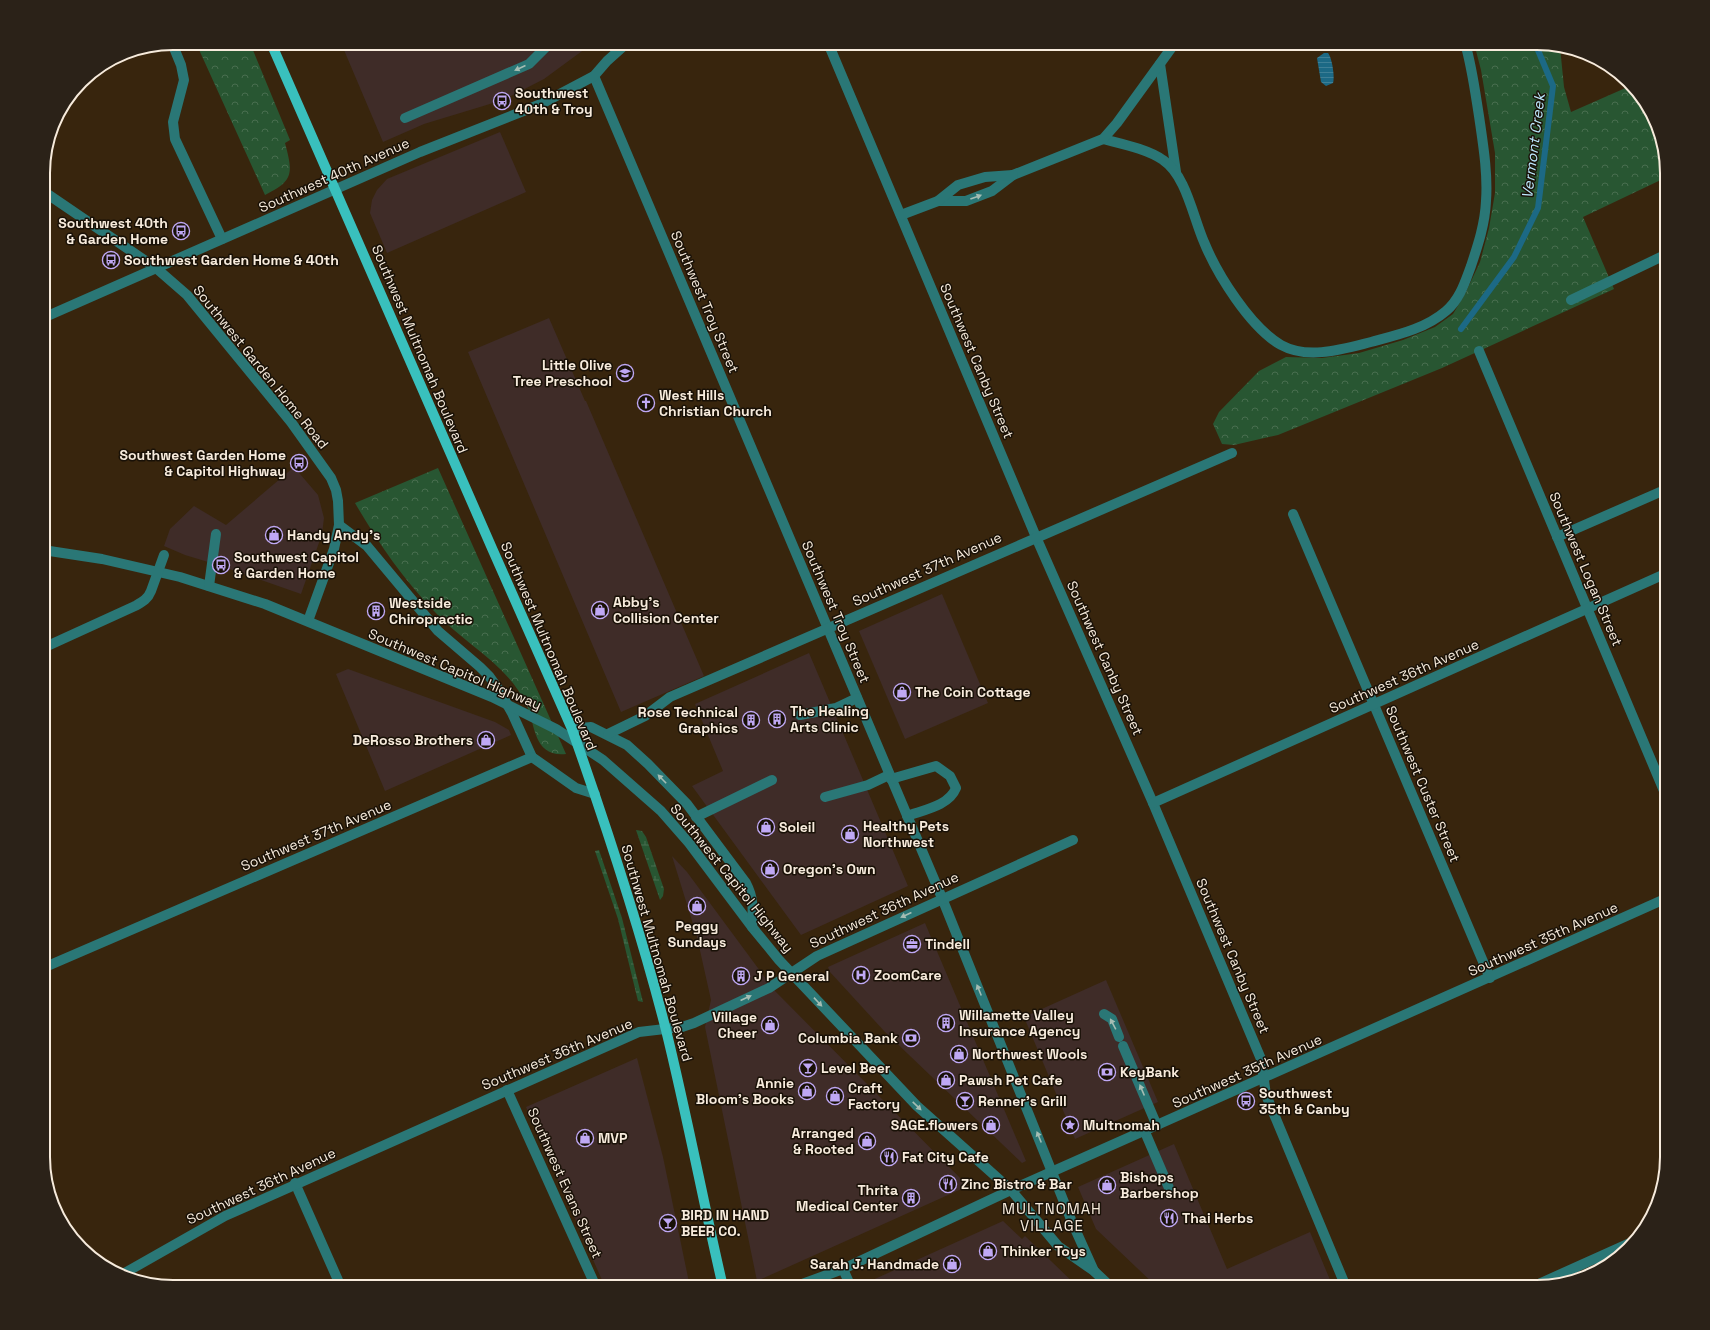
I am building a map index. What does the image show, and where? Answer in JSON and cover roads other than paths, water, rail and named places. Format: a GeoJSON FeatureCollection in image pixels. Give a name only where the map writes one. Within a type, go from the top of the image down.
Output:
{"type":"FeatureCollection","features":[{"type":"Feature","properties":{"kind":"main road","name":"Southwest Multnomah Boulevard"},"geometry":{"type":"LineString","coordinates":[[274,50],[474,511],[572,729],[635,917],[666,1030],[721,1280]]}},
{"type":"Feature","properties":{"kind":"street"},"geometry":{"type":"LineString","coordinates":[[175,50],[181,65],[184,80],[173,122],[175,139],[222,240]]}},
{"type":"Feature","properties":{"kind":"street"},"geometry":{"type":"LineString","coordinates":[[405,118],[529,64],[543,50]]}},
{"type":"Feature","properties":{"kind":"street","name":"Southwest 40th Avenue"},"geometry":{"type":"LineString","coordinates":[[50,315],[420,152],[521,113],[594,76],[606,61],[619,50]]}},
{"type":"Feature","properties":{"kind":"street","name":"Southwest Canby Street"},"geometry":{"type":"LineString","coordinates":[[831,50],[1036,537],[1153,803],[1261,1059],[1265,1078],[1266,1095],[1343,1280]]}},
{"type":"Feature","properties":{"kind":"street"},"geometry":{"type":"LineString","coordinates":[[938,201],[966,201],[992,191],[1013,176],[1103,139],[1117,123],[1170,50]]}},
{"type":"Feature","properties":{"kind":"street"},"geometry":{"type":"LineString","coordinates":[[1160,64],[1176,172],[1183,186],[1204,244],[1231,292],[1248,316],[1267,335],[1281,345],[1296,352],[1313,353],[1346,348],[1400,334],[1432,321],[1447,310],[1456,300],[1464,285],[1482,232],[1486,200],[1484,153],[1471,64],[1466,50]]}},
{"type":"Feature","properties":{"kind":"street","name":"Southwest Troy Street"},"geometry":{"type":"LineString","coordinates":[[594,76],[942,898],[1052,1173],[1094,1271]]}},
{"type":"Feature","properties":{"kind":"street"},"geometry":{"type":"LineString","coordinates":[[1103,139],[1136,148],[1163,160],[1176,172]]}},
{"type":"Feature","properties":{"kind":"street"},"geometry":{"type":"LineString","coordinates":[[901,215],[938,201],[958,185],[985,177],[1013,176]]}},
{"type":"Feature","properties":{"kind":"street","name":"Southwest Garden Home Road"},"geometry":{"type":"LineString","coordinates":[[50,196],[156,268],[187,295],[272,399],[311,450],[330,478],[336,490],[340,511],[339,525],[334,549],[308,621]]}},
{"type":"Feature","properties":{"kind":"street"},"geometry":{"type":"LineString","coordinates":[[1571,300],[1660,257]]}},
{"type":"Feature","properties":{"kind":"street","name":"Southwest Logan Street"},"geometry":{"type":"LineString","coordinates":[[1479,351],[1660,781]]}},
{"type":"Feature","properties":{"kind":"street","name":"Southwest 37th Avenue"},"geometry":{"type":"LineString","coordinates":[[608,734],[645,716],[670,697],[1232,453]]}},
{"type":"Feature","properties":{"kind":"street"},"geometry":{"type":"LineString","coordinates":[[1557,537],[1660,492]]}},
{"type":"Feature","properties":{"kind":"street","name":"Southwest Custer Street"},"geometry":{"type":"LineString","coordinates":[[1292,514],[1490,978]]}},
{"type":"Feature","properties":{"kind":"street"},"geometry":{"type":"LineString","coordinates":[[339,525],[367,546],[438,631],[480,666],[489,676],[512,713],[532,756],[576,788],[595,794]]}},
{"type":"Feature","properties":{"kind":"street"},"geometry":{"type":"LineString","coordinates":[[209,586],[216,534]]}},
{"type":"Feature","properties":{"kind":"street","name":"Southwest Capitol Highway"},"geometry":{"type":"LineString","coordinates":[[50,551],[102,559],[159,572],[265,604],[492,697],[556,729],[603,760],[661,811],[689,843],[752,927],[792,973],[916,1106],[1011,1190],[1058,1246],[1094,1271],[1104,1280]]}},
{"type":"Feature","properties":{"kind":"street"},"geometry":{"type":"LineString","coordinates":[[50,645],[145,600],[149,596],[164,555]]}},
{"type":"Feature","properties":{"kind":"street","name":"Southwest 36th Avenue"},"geometry":{"type":"LineString","coordinates":[[1153,803],[1660,576]]}},
{"type":"Feature","properties":{"kind":"street"},"geometry":{"type":"LineString","coordinates":[[800,715],[836,708],[857,698]]}},
{"type":"Feature","properties":{"kind":"street"},"geometry":{"type":"LineString","coordinates":[[572,729],[591,727],[608,734],[627,745],[687,804],[746,883],[751,893],[753,904],[752,927]]}},
{"type":"Feature","properties":{"kind":"street","name":"Southwest 37th Avenue"},"geometry":{"type":"LineString","coordinates":[[50,965],[532,756]]}},
{"type":"Feature","properties":{"kind":"street"},"geometry":{"type":"LineString","coordinates":[[825,797],[890,777],[936,766],[950,776],[956,788],[953,795],[944,802],[907,816]]}},
{"type":"Feature","properties":{"kind":"street"},"geometry":{"type":"LineString","coordinates":[[696,817],[772,780]]}},
{"type":"Feature","properties":{"kind":"street","name":"Southwest 36th Avenue"},"geometry":{"type":"LineString","coordinates":[[128,1271],[218,1219],[295,1183],[639,1032],[682,1027],[711,1015],[769,988],[817,956],[942,898],[1073,840]]}},
{"type":"Feature","properties":{"kind":"street","name":"Southwest 35th Avenue"},"geometry":{"type":"LineString","coordinates":[[813,1280],[843,1269],[1011,1190],[1145,1132],[1660,901]]}},
{"type":"Feature","properties":{"kind":"street"},"geometry":{"type":"LineString","coordinates":[[1104,1014],[1112,1019],[1157,1126]]}},
{"type":"Feature","properties":{"kind":"street","name":"Southwest Evans Street"},"geometry":{"type":"LineString","coordinates":[[507,1090],[593,1280]]}},
{"type":"Feature","properties":{"kind":"street"},"geometry":{"type":"LineString","coordinates":[[1145,1132],[1169,1188]]}},
{"type":"Feature","properties":{"kind":"street"},"geometry":{"type":"LineString","coordinates":[[295,1183],[338,1280]]}},
{"type":"Feature","properties":{"kind":"street"},"geometry":{"type":"LineString","coordinates":[[1549,1279],[1621,1247]]}},
{"type":"Feature","properties":{"kind":"street"},"geometry":{"type":"LineString","coordinates":[[843,1269],[848,1280]]}},
{"type":"Feature","properties":{"kind":"water"},"geometry":{"type":"Polygon","coordinates":[[[1324,53],[1328,53],[1329,55],[1334,76],[1333,83],[1326,86],[1321,82],[1317,58],[1324,53]]]}},
{"type":"Feature","properties":{"kind":"waterway","name":"Vermont Creek"},"geometry":{"type":"LineString","coordinates":[[1461,329],[1514,257],[1538,208],[1553,86],[1538,50]]}},
{"type":"Feature","properties":{"kind":"place","name":"Southwest 40th & Troy"},"geometry":{"type":"Point","coordinates":[502,101]}},
{"type":"Feature","properties":{"kind":"place","name":"Southwest 40th & Garden Home"},"geometry":{"type":"Point","coordinates":[181,231]}},
{"type":"Feature","properties":{"kind":"place","name":"Southwest Garden Home & 40th"},"geometry":{"type":"Point","coordinates":[111,260]}},
{"type":"Feature","properties":{"kind":"place","name":"Little Olive Tree Preschool"},"geometry":{"type":"Point","coordinates":[625,373]}},
{"type":"Feature","properties":{"kind":"place","name":"West Hills Christian Church"},"geometry":{"type":"Point","coordinates":[646,403]}},
{"type":"Feature","properties":{"kind":"place","name":"Southwest Garden Home & Capitol Highway"},"geometry":{"type":"Point","coordinates":[299,463]}},
{"type":"Feature","properties":{"kind":"place","name":"Handy Andy's"},"geometry":{"type":"Point","coordinates":[274,535]}},
{"type":"Feature","properties":{"kind":"place","name":"Southwest Capitol & Garden Home"},"geometry":{"type":"Point","coordinates":[221,565]}},
{"type":"Feature","properties":{"kind":"place","name":"Abby's Collision Center"},"geometry":{"type":"Point","coordinates":[600,610]}},
{"type":"Feature","properties":{"kind":"place","name":"Westside Chiropractic"},"geometry":{"type":"Point","coordinates":[376,611]}},
{"type":"Feature","properties":{"kind":"place","name":"The Coin Cottage"},"geometry":{"type":"Point","coordinates":[902,692]}},
{"type":"Feature","properties":{"kind":"place","name":"The Healing Arts Clinic"},"geometry":{"type":"Point","coordinates":[777,719]}},
{"type":"Feature","properties":{"kind":"place","name":"Rose Technical Graphics"},"geometry":{"type":"Point","coordinates":[751,720]}},
{"type":"Feature","properties":{"kind":"place","name":"DeRosso Brothers"},"geometry":{"type":"Point","coordinates":[486,740]}},
{"type":"Feature","properties":{"kind":"place","name":"Soleil"},"geometry":{"type":"Point","coordinates":[766,827]}},
{"type":"Feature","properties":{"kind":"place","name":"Healthy Pets Northwest"},"geometry":{"type":"Point","coordinates":[850,834]}},
{"type":"Feature","properties":{"kind":"place","name":"Oregon's Own"},"geometry":{"type":"Point","coordinates":[770,869]}},
{"type":"Feature","properties":{"kind":"place","name":"Peggy Sundays"},"geometry":{"type":"Point","coordinates":[697,906]}},
{"type":"Feature","properties":{"kind":"place","name":"Tindell"},"geometry":{"type":"Point","coordinates":[912,944]}},
{"type":"Feature","properties":{"kind":"place","name":"ZoomCare"},"geometry":{"type":"Point","coordinates":[861,975]}},
{"type":"Feature","properties":{"kind":"place","name":"J P General"},"geometry":{"type":"Point","coordinates":[741,976]}},
{"type":"Feature","properties":{"kind":"place","name":"Willamette Valley Insurance Agency"},"geometry":{"type":"Point","coordinates":[946,1023]}},
{"type":"Feature","properties":{"kind":"place","name":"Village Cheer"},"geometry":{"type":"Point","coordinates":[770,1025]}},
{"type":"Feature","properties":{"kind":"place","name":"Columbia Bank"},"geometry":{"type":"Point","coordinates":[911,1038]}},
{"type":"Feature","properties":{"kind":"place","name":"Northwest Wools"},"geometry":{"type":"Point","coordinates":[959,1054]}},
{"type":"Feature","properties":{"kind":"place","name":"Level Beer"},"geometry":{"type":"Point","coordinates":[808,1068]}},
{"type":"Feature","properties":{"kind":"place","name":"KeyBank"},"geometry":{"type":"Point","coordinates":[1107,1072]}},
{"type":"Feature","properties":{"kind":"place","name":"Pawsh Pet Cafe"},"geometry":{"type":"Point","coordinates":[946,1080]}},
{"type":"Feature","properties":{"kind":"place","name":"Annie Bloom's Books"},"geometry":{"type":"Point","coordinates":[807,1091]}},
{"type":"Feature","properties":{"kind":"place","name":"Craft Factory"},"geometry":{"type":"Point","coordinates":[835,1096]}},
{"type":"Feature","properties":{"kind":"place","name":"Renner's Grill"},"geometry":{"type":"Point","coordinates":[965,1101]}},
{"type":"Feature","properties":{"kind":"place","name":"Southwest 35th & Canby"},"geometry":{"type":"Point","coordinates":[1246,1101]}},
{"type":"Feature","properties":{"kind":"place","name":"SAGE.flowers"},"geometry":{"type":"Point","coordinates":[991,1125]}},
{"type":"Feature","properties":{"kind":"place","name":"Multnomah"},"geometry":{"type":"Point","coordinates":[1070,1125]}},
{"type":"Feature","properties":{"kind":"place","name":"MVP"},"geometry":{"type":"Point","coordinates":[585,1138]}},
{"type":"Feature","properties":{"kind":"place","name":"Arranged & Rooted"},"geometry":{"type":"Point","coordinates":[867,1141]}},
{"type":"Feature","properties":{"kind":"place","name":"Fat City Cafe"},"geometry":{"type":"Point","coordinates":[889,1157]}},
{"type":"Feature","properties":{"kind":"place","name":"Zinc Bistro & Bar"},"geometry":{"type":"Point","coordinates":[948,1184]}},
{"type":"Feature","properties":{"kind":"place","name":"Bishops Barbershop"},"geometry":{"type":"Point","coordinates":[1107,1185]}},
{"type":"Feature","properties":{"kind":"place","name":"Thrita Medical Center"},"geometry":{"type":"Point","coordinates":[911,1198]}},
{"type":"Feature","properties":{"kind":"place","name":"Thai Herbs"},"geometry":{"type":"Point","coordinates":[1169,1218]}},
{"type":"Feature","properties":{"kind":"place","name":"BIRD IN HAND BEER CO."},"geometry":{"type":"Point","coordinates":[668,1223]}},
{"type":"Feature","properties":{"kind":"place","name":"Thinker Toys"},"geometry":{"type":"Point","coordinates":[988,1251]}},
{"type":"Feature","properties":{"kind":"place","name":"Sarah J. Handmade"},"geometry":{"type":"Point","coordinates":[952,1264]}},
{"type":"Feature","properties":{"kind":"district","name":"MULTNOMAH VILLAGE"},"geometry":{"type":"Point","coordinates":[1052,1216]}}]}
